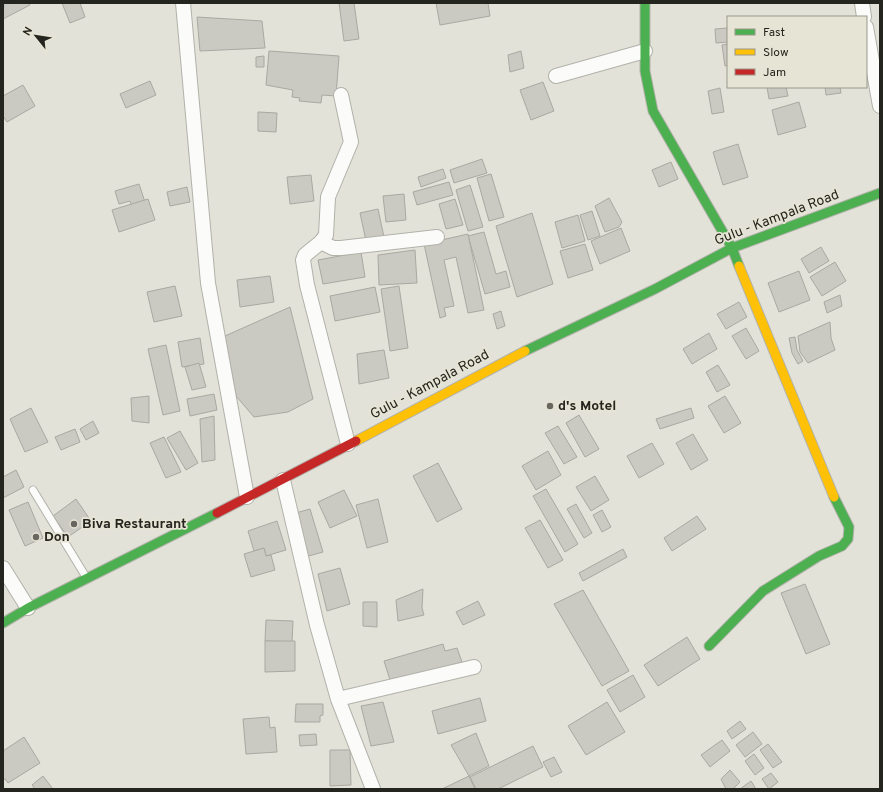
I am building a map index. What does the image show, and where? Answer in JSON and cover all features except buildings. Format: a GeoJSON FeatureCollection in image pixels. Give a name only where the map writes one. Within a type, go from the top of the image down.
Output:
{"type":"FeatureCollection","features":[{"type":"Feature","properties":{"kind":"main road"},"geometry":{"type":"LineString","coordinates":[[645,3],[645,51],[648,90],[653,110],[732,248],[839,508],[849,527],[848,539],[842,546],[819,556],[763,591],[709,646]]}},
{"type":"Feature","properties":{"kind":"main road","name":"Gulu - Kampala Road"},"geometry":{"type":"LineString","coordinates":[[3,623],[28,608],[283,480],[514,356],[654,289],[732,248],[880,193]]}},
{"type":"Feature","properties":{"kind":"street"},"geometry":{"type":"LineString","coordinates":[[183,3],[208,283],[247,497]]}},
{"type":"Feature","properties":{"kind":"street"},"geometry":{"type":"LineString","coordinates":[[862,3],[864,16]]}},
{"type":"Feature","properties":{"kind":"street"},"geometry":{"type":"LineString","coordinates":[[867,33],[880,106]]}},
{"type":"Feature","properties":{"kind":"street"},"geometry":{"type":"LineString","coordinates":[[556,76],[645,51]]}},
{"type":"Feature","properties":{"kind":"street"},"geometry":{"type":"LineString","coordinates":[[341,95],[351,142],[328,197],[326,235],[321,242],[305,255],[303,260],[303,268],[348,444]]}},
{"type":"Feature","properties":{"kind":"street"},"geometry":{"type":"LineString","coordinates":[[321,242],[333,248],[341,248],[437,237]]}},
{"type":"Feature","properties":{"kind":"street"},"geometry":{"type":"LineString","coordinates":[[283,480],[316,625],[338,699],[373,789]]}},
{"type":"Feature","properties":{"kind":"street"},"geometry":{"type":"LineString","coordinates":[[3,568],[28,608]]}},
{"type":"Feature","properties":{"kind":"street"},"geometry":{"type":"LineString","coordinates":[[338,699],[474,667]]}},
{"type":"Feature","properties":{"kind":"lane"},"geometry":{"type":"LineString","coordinates":[[33,490],[87,579]]}},
{"type":"Feature","properties":{"kind":"traffic: fast"},"geometry":{"type":"LineString","coordinates":[[645,3],[645,71],[653,111],[732,248],[739,266]]}},
{"type":"Feature","properties":{"kind":"traffic: fast"},"geometry":{"type":"LineString","coordinates":[[525,351],[655,289],[732,248],[880,193]]}},
{"type":"Feature","properties":{"kind":"traffic: fast"},"geometry":{"type":"LineString","coordinates":[[709,646],[763,591],[819,556],[842,546],[848,539],[849,527],[834,497]]}},
{"type":"Feature","properties":{"kind":"traffic: fast"},"geometry":{"type":"LineString","coordinates":[[3,623],[28,608],[217,513]]}},
{"type":"Feature","properties":{"kind":"traffic: slow"},"geometry":{"type":"LineString","coordinates":[[739,266],[834,497]]}},
{"type":"Feature","properties":{"kind":"traffic: slow"},"geometry":{"type":"LineString","coordinates":[[356,441],[525,351]]}},
{"type":"Feature","properties":{"kind":"traffic: jam"},"geometry":{"type":"LineString","coordinates":[[217,513],[356,441]]}},
{"type":"Feature","properties":{"kind":"place","name":"d's Motel"},"geometry":{"type":"Point","coordinates":[550,406]}},
{"type":"Feature","properties":{"kind":"place","name":"Biva Restaurant"},"geometry":{"type":"Point","coordinates":[74,524]}},
{"type":"Feature","properties":{"kind":"place","name":"Don"},"geometry":{"type":"Point","coordinates":[36,537]}}]}
